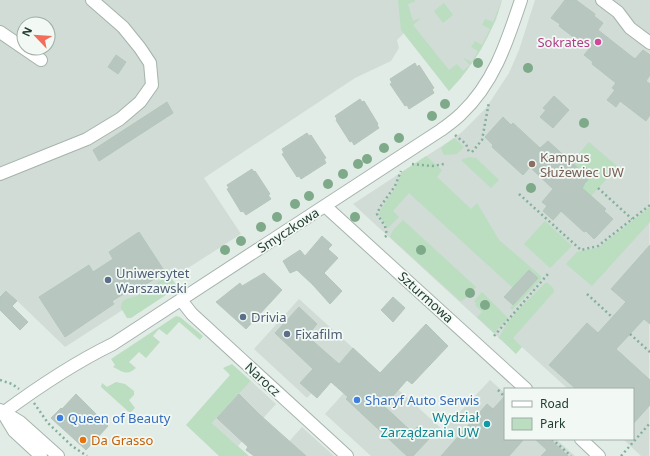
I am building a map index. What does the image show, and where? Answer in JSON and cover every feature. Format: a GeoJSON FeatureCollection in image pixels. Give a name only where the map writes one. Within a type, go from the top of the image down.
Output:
{"type":"FeatureCollection","features":[{"type":"Feature","properties":{"kind":"street"},"geometry":{"type":"LineString","coordinates":[[0,174],[87,140],[125,115],[140,102],[152,86],[150,63],[140,48],[123,26],[92,0]]}},
{"type":"Feature","properties":{"kind":"street","name":"Smyczkowa"},"geometry":{"type":"LineString","coordinates":[[2,412],[88,356],[113,344],[181,300],[421,144],[461,114],[483,87],[500,58],[521,0]]}},
{"type":"Feature","properties":{"kind":"street"},"geometry":{"type":"LineString","coordinates":[[602,0],[618,12],[630,28],[650,43]]}},
{"type":"Feature","properties":{"kind":"street"},"geometry":{"type":"LineString","coordinates":[[0,32],[41,60]]}},
{"type":"Feature","properties":{"kind":"street","name":"Szturmowa"},"geometry":{"type":"LineString","coordinates":[[325,206],[525,388]]}},
{"type":"Feature","properties":{"kind":"street","name":"Narocz"},"geometry":{"type":"LineString","coordinates":[[181,300],[192,314],[347,456]]}},
{"type":"Feature","properties":{"kind":"street"},"geometry":{"type":"LineString","coordinates":[[2,412],[14,431],[41,456]]}},
{"type":"Feature","properties":{"kind":"street"},"geometry":{"type":"LineString","coordinates":[[2,412],[20,422],[58,456]]}},
{"type":"Feature","properties":{"kind":"street"},"geometry":{"type":"LineString","coordinates":[[582,440],[598,454]]}},
{"type":"Feature","properties":{"kind":"path"},"geometry":{"type":"LineString","coordinates":[[455,135],[466,144],[470,152],[482,140],[486,109],[490,98]]}},
{"type":"Feature","properties":{"kind":"path"},"geometry":{"type":"LineString","coordinates":[[412,164],[432,166],[444,164]]}},
{"type":"Feature","properties":{"kind":"path"},"geometry":{"type":"LineString","coordinates":[[385,237],[387,235],[386,230],[377,214],[395,186],[401,171]]}},
{"type":"Feature","properties":{"kind":"path"},"geometry":{"type":"LineString","coordinates":[[598,188],[632,219]]}},
{"type":"Feature","properties":{"kind":"path"},"geometry":{"type":"LineString","coordinates":[[519,194],[581,250],[598,246],[650,205]]}},
{"type":"Feature","properties":{"kind":"path"},"geometry":{"type":"LineString","coordinates":[[494,336],[548,274]]}},
{"type":"Feature","properties":{"kind":"path"},"geometry":{"type":"LineString","coordinates":[[587,294],[612,317]]}},
{"type":"Feature","properties":{"kind":"path"},"geometry":{"type":"LineString","coordinates":[[630,334],[650,352]]}},
{"type":"Feature","properties":{"kind":"path"},"geometry":{"type":"LineString","coordinates":[[0,380],[16,386],[20,390]]}},
{"type":"Feature","properties":{"kind":"path"},"geometry":{"type":"LineString","coordinates":[[498,390],[504,396]]}},
{"type":"Feature","properties":{"kind":"path"},"geometry":{"type":"LineString","coordinates":[[33,402],[48,423],[72,446],[87,456]]}},
{"type":"Feature","properties":{"kind":"path"},"geometry":{"type":"LineString","coordinates":[[621,456],[650,423]]}},
{"type":"Feature","properties":{"kind":"path"},"geometry":{"type":"LineString","coordinates":[[553,440],[571,456]]}},
{"type":"Feature","properties":{"kind":"shaded area"},"geometry":{"type":"Polygon","coordinates":[[[0,0],[502,0],[496,20],[480,51],[461,78],[449,91],[404,33],[397,40],[399,48],[391,61],[355,78],[204,178],[241,234],[65,347],[7,291],[0,296],[0,0]]]}},
{"type":"Feature","properties":{"kind":"shaded area","name":"Kampus Służewiec UW"},"geometry":{"type":"Polygon","coordinates":[[[535,0],[650,0],[649,456],[641,456],[624,440],[634,440],[634,388],[567,388],[512,338],[554,292],[501,340],[353,204],[462,132],[486,108],[509,73],[519,50],[535,0]]]}},
{"type":"Feature","properties":{"kind":"shaded area"},"geometry":{"type":"Polygon","coordinates":[[[299,299],[353,348],[307,398],[254,349],[299,299]]]}},
{"type":"Feature","properties":{"kind":"shaded area"},"geometry":{"type":"Polygon","coordinates":[[[370,364],[443,430],[490,380],[504,392],[504,440],[557,440],[575,456],[371,456],[325,414],[370,364]]]}},
{"type":"Feature","properties":{"kind":"shaded area"},"geometry":{"type":"Polygon","coordinates":[[[251,381],[276,404],[238,446],[212,423],[251,381]]]}},
{"type":"Feature","properties":{"kind":"shaded area"},"geometry":{"type":"Polygon","coordinates":[[[302,427],[334,456],[276,456],[302,427]]]}},
{"type":"Feature","properties":{"kind":"green space"},"geometry":{"type":"Polygon","coordinates":[[[398,0],[416,1],[408,4],[413,21],[421,18],[413,25],[449,70],[457,64],[463,71],[470,65],[463,58],[472,62],[478,51],[471,47],[475,41],[482,45],[490,29],[482,25],[485,19],[493,22],[502,0],[493,25],[481,49],[466,71],[449,91],[401,30],[398,0]]]}},
{"type":"Feature","properties":{"kind":"green space"},"geometry":{"type":"Polygon","coordinates":[[[444,3],[453,15],[443,23],[434,11],[444,3]]]}},
{"type":"Feature","properties":{"kind":"green space"},"geometry":{"type":"Polygon","coordinates":[[[454,138],[464,147],[457,154],[444,155],[441,148],[454,138]]]}},
{"type":"Feature","properties":{"kind":"green space"},"geometry":{"type":"Polygon","coordinates":[[[589,142],[618,167],[589,197],[576,182],[582,188],[584,185],[583,184],[593,174],[585,166],[579,172],[570,164],[589,142]]]}},
{"type":"Feature","properties":{"kind":"green space"},"geometry":{"type":"Polygon","coordinates":[[[426,156],[442,170],[437,177],[471,209],[477,203],[499,240],[541,276],[541,279],[512,310],[510,308],[538,278],[529,270],[513,288],[409,193],[393,211],[399,217],[388,228],[379,215],[381,209],[396,187],[402,172],[426,156]]]}},
{"type":"Feature","properties":{"kind":"green space"},"geometry":{"type":"Polygon","coordinates":[[[469,157],[476,158],[499,180],[491,188],[461,160],[469,157]]]}},
{"type":"Feature","properties":{"kind":"green space"},"geometry":{"type":"Polygon","coordinates":[[[650,207],[650,222],[592,286],[566,264],[577,252],[598,248],[650,207]]]}},
{"type":"Feature","properties":{"kind":"green space"},"geometry":{"type":"Polygon","coordinates":[[[403,220],[476,287],[467,297],[461,301],[458,299],[390,237],[393,230],[403,220]]]}},
{"type":"Feature","properties":{"kind":"green space"},"geometry":{"type":"Polygon","coordinates":[[[545,221],[572,246],[550,268],[524,244],[545,221]]]}},
{"type":"Feature","properties":{"kind":"green space"},"geometry":{"type":"Polygon","coordinates":[[[169,275],[178,287],[131,318],[127,318],[121,308],[122,302],[126,299],[137,296],[169,275]]]}},
{"type":"Feature","properties":{"kind":"green space"},"geometry":{"type":"Polygon","coordinates":[[[545,283],[548,283],[553,288],[554,292],[513,338],[522,347],[516,354],[499,338],[513,316],[545,283]]]}},
{"type":"Feature","properties":{"kind":"green space"},"geometry":{"type":"Polygon","coordinates":[[[482,292],[508,318],[494,333],[477,317],[482,312],[475,305],[476,303],[474,301],[482,292]]]}},
{"type":"Feature","properties":{"kind":"green space"},"geometry":{"type":"Polygon","coordinates":[[[176,316],[180,317],[203,336],[200,340],[179,322],[167,335],[159,329],[153,336],[160,342],[146,358],[139,352],[129,362],[136,368],[127,373],[113,367],[115,365],[111,359],[176,316]]]}},
{"type":"Feature","properties":{"kind":"green space"},"geometry":{"type":"Polygon","coordinates":[[[232,364],[251,381],[212,423],[249,456],[219,456],[186,425],[230,375],[223,368],[232,364]]]}},
{"type":"Feature","properties":{"kind":"green space"},"geometry":{"type":"Polygon","coordinates":[[[116,382],[125,384],[134,391],[134,395],[129,400],[135,408],[130,413],[101,387],[102,383],[107,387],[116,382]]]}},
{"type":"Feature","properties":{"kind":"building"},"geometry":{"type":"Polygon","coordinates":[[[565,0],[576,0],[595,14],[594,16],[603,23],[598,30],[635,59],[643,50],[650,55],[650,75],[646,81],[650,84],[650,115],[646,121],[620,101],[616,107],[607,100],[615,90],[612,88],[616,83],[592,64],[593,62],[584,55],[589,49],[551,18],[565,0]]]}},
{"type":"Feature","properties":{"kind":"building"},"geometry":{"type":"Polygon","coordinates":[[[116,55],[126,62],[118,74],[108,67],[116,55]]]}},
{"type":"Feature","properties":{"kind":"building"},"geometry":{"type":"Polygon","coordinates":[[[415,63],[417,67],[419,65],[434,88],[432,89],[434,93],[409,109],[407,105],[405,106],[390,84],[392,83],[390,79],[415,63]]]}},
{"type":"Feature","properties":{"kind":"building"},"geometry":{"type":"Polygon","coordinates":[[[554,96],[569,110],[553,128],[540,117],[546,110],[543,108],[554,96]]]}},
{"type":"Feature","properties":{"kind":"building"},"geometry":{"type":"Polygon","coordinates":[[[360,99],[362,102],[364,101],[379,128],[354,145],[352,141],[350,142],[335,116],[360,99]]]}},
{"type":"Feature","properties":{"kind":"building"},"geometry":{"type":"Polygon","coordinates":[[[167,102],[173,113],[99,161],[93,150],[167,102]]]}},
{"type":"Feature","properties":{"kind":"building"},"geometry":{"type":"Polygon","coordinates":[[[503,117],[511,125],[513,123],[540,148],[548,141],[581,171],[585,166],[593,174],[582,188],[606,209],[604,211],[613,219],[594,239],[561,211],[553,220],[543,211],[547,206],[542,202],[553,189],[530,167],[523,175],[492,147],[493,145],[485,137],[503,117]]]}},
{"type":"Feature","properties":{"kind":"building"},"geometry":{"type":"Polygon","coordinates":[[[307,133],[309,136],[311,135],[326,158],[324,159],[326,163],[301,179],[299,176],[297,177],[282,154],[284,153],[282,149],[307,133]]]}},
{"type":"Feature","properties":{"kind":"building"},"geometry":{"type":"Polygon","coordinates":[[[252,169],[254,172],[255,171],[270,194],[268,195],[271,199],[246,215],[243,211],[241,212],[227,189],[229,188],[227,185],[252,169]]]}},
{"type":"Feature","properties":{"kind":"building","name":"Uniwersytet Warszawski"},"geometry":{"type":"Polygon","coordinates":[[[139,232],[165,272],[134,292],[132,289],[112,301],[114,304],[65,337],[39,297],[89,265],[93,272],[113,259],[109,252],[139,232]]]}},
{"type":"Feature","properties":{"kind":"building"},"geometry":{"type":"Polygon","coordinates":[[[322,236],[332,245],[328,249],[338,258],[324,273],[342,291],[330,304],[297,270],[290,273],[283,261],[300,250],[305,256],[322,236]]]}},
{"type":"Feature","properties":{"kind":"building"},"geometry":{"type":"Polygon","coordinates":[[[650,245],[650,324],[644,319],[616,349],[650,380],[650,405],[634,423],[634,388],[575,388],[549,365],[587,323],[598,333],[626,302],[611,289],[650,245]]]}},
{"type":"Feature","properties":{"kind":"building"},"geometry":{"type":"Polygon","coordinates":[[[529,270],[538,278],[513,305],[504,297],[529,270]]]}},
{"type":"Feature","properties":{"kind":"building"},"geometry":{"type":"Polygon","coordinates":[[[264,273],[282,290],[246,329],[216,302],[240,283],[242,286],[264,273]]]}},
{"type":"Feature","properties":{"kind":"building"},"geometry":{"type":"Polygon","coordinates":[[[6,291],[17,301],[12,306],[28,322],[20,330],[0,310],[0,297],[6,291]]]}},
{"type":"Feature","properties":{"kind":"building"},"geometry":{"type":"Polygon","coordinates":[[[393,297],[405,308],[393,322],[381,310],[393,297]]]}},
{"type":"Feature","properties":{"kind":"building"},"geometry":{"type":"Polygon","coordinates":[[[299,307],[317,324],[307,336],[339,364],[353,348],[380,373],[426,324],[448,346],[412,384],[407,380],[384,406],[412,432],[417,427],[429,439],[413,456],[407,456],[346,399],[348,397],[331,382],[317,398],[300,383],[313,369],[275,333],[299,307]]]}},
{"type":"Feature","properties":{"kind":"building"},"geometry":{"type":"Polygon","coordinates":[[[76,394],[108,426],[86,450],[51,418],[76,394]]]}},
{"type":"Feature","properties":{"kind":"building"},"geometry":{"type":"Polygon","coordinates":[[[239,394],[306,456],[254,456],[246,450],[248,447],[217,418],[239,394]]]}},
{"type":"Feature","properties":{"kind":"building","name":"Wydział Zarządzania UW"},"geometry":{"type":"Polygon","coordinates":[[[504,397],[504,440],[523,440],[509,456],[441,456],[487,404],[493,409],[504,397]]]}},
{"type":"Feature","properties":{"kind":"building"},"geometry":{"type":"Polygon","coordinates":[[[536,440],[551,440],[568,456],[541,456],[547,450],[536,440]]]}},
{"type":"Feature","properties":{"kind":"place","name":"Sokrates"},"geometry":{"type":"Point","coordinates":[598,42]}},
{"type":"Feature","properties":{"kind":"place","name":"Kampus Służewiec UW"},"geometry":{"type":"Point","coordinates":[532,164]}},
{"type":"Feature","properties":{"kind":"place","name":"Uniwersytet Warszawski"},"geometry":{"type":"Point","coordinates":[108,280]}},
{"type":"Feature","properties":{"kind":"place","name":"Drivia"},"geometry":{"type":"Point","coordinates":[243,317]}},
{"type":"Feature","properties":{"kind":"place","name":"Fixafilm"},"geometry":{"type":"Point","coordinates":[287,334]}},
{"type":"Feature","properties":{"kind":"place","name":"Sharyf Auto Serwis"},"geometry":{"type":"Point","coordinates":[357,400]}},
{"type":"Feature","properties":{"kind":"place","name":"Queen of Beauty"},"geometry":{"type":"Point","coordinates":[60,418]}},
{"type":"Feature","properties":{"kind":"place","name":"Wydział Zarządzania UW"},"geometry":{"type":"Point","coordinates":[487,424]}},
{"type":"Feature","properties":{"kind":"place","name":"Da Grasso"},"geometry":{"type":"Point","coordinates":[83,440]}}]}
